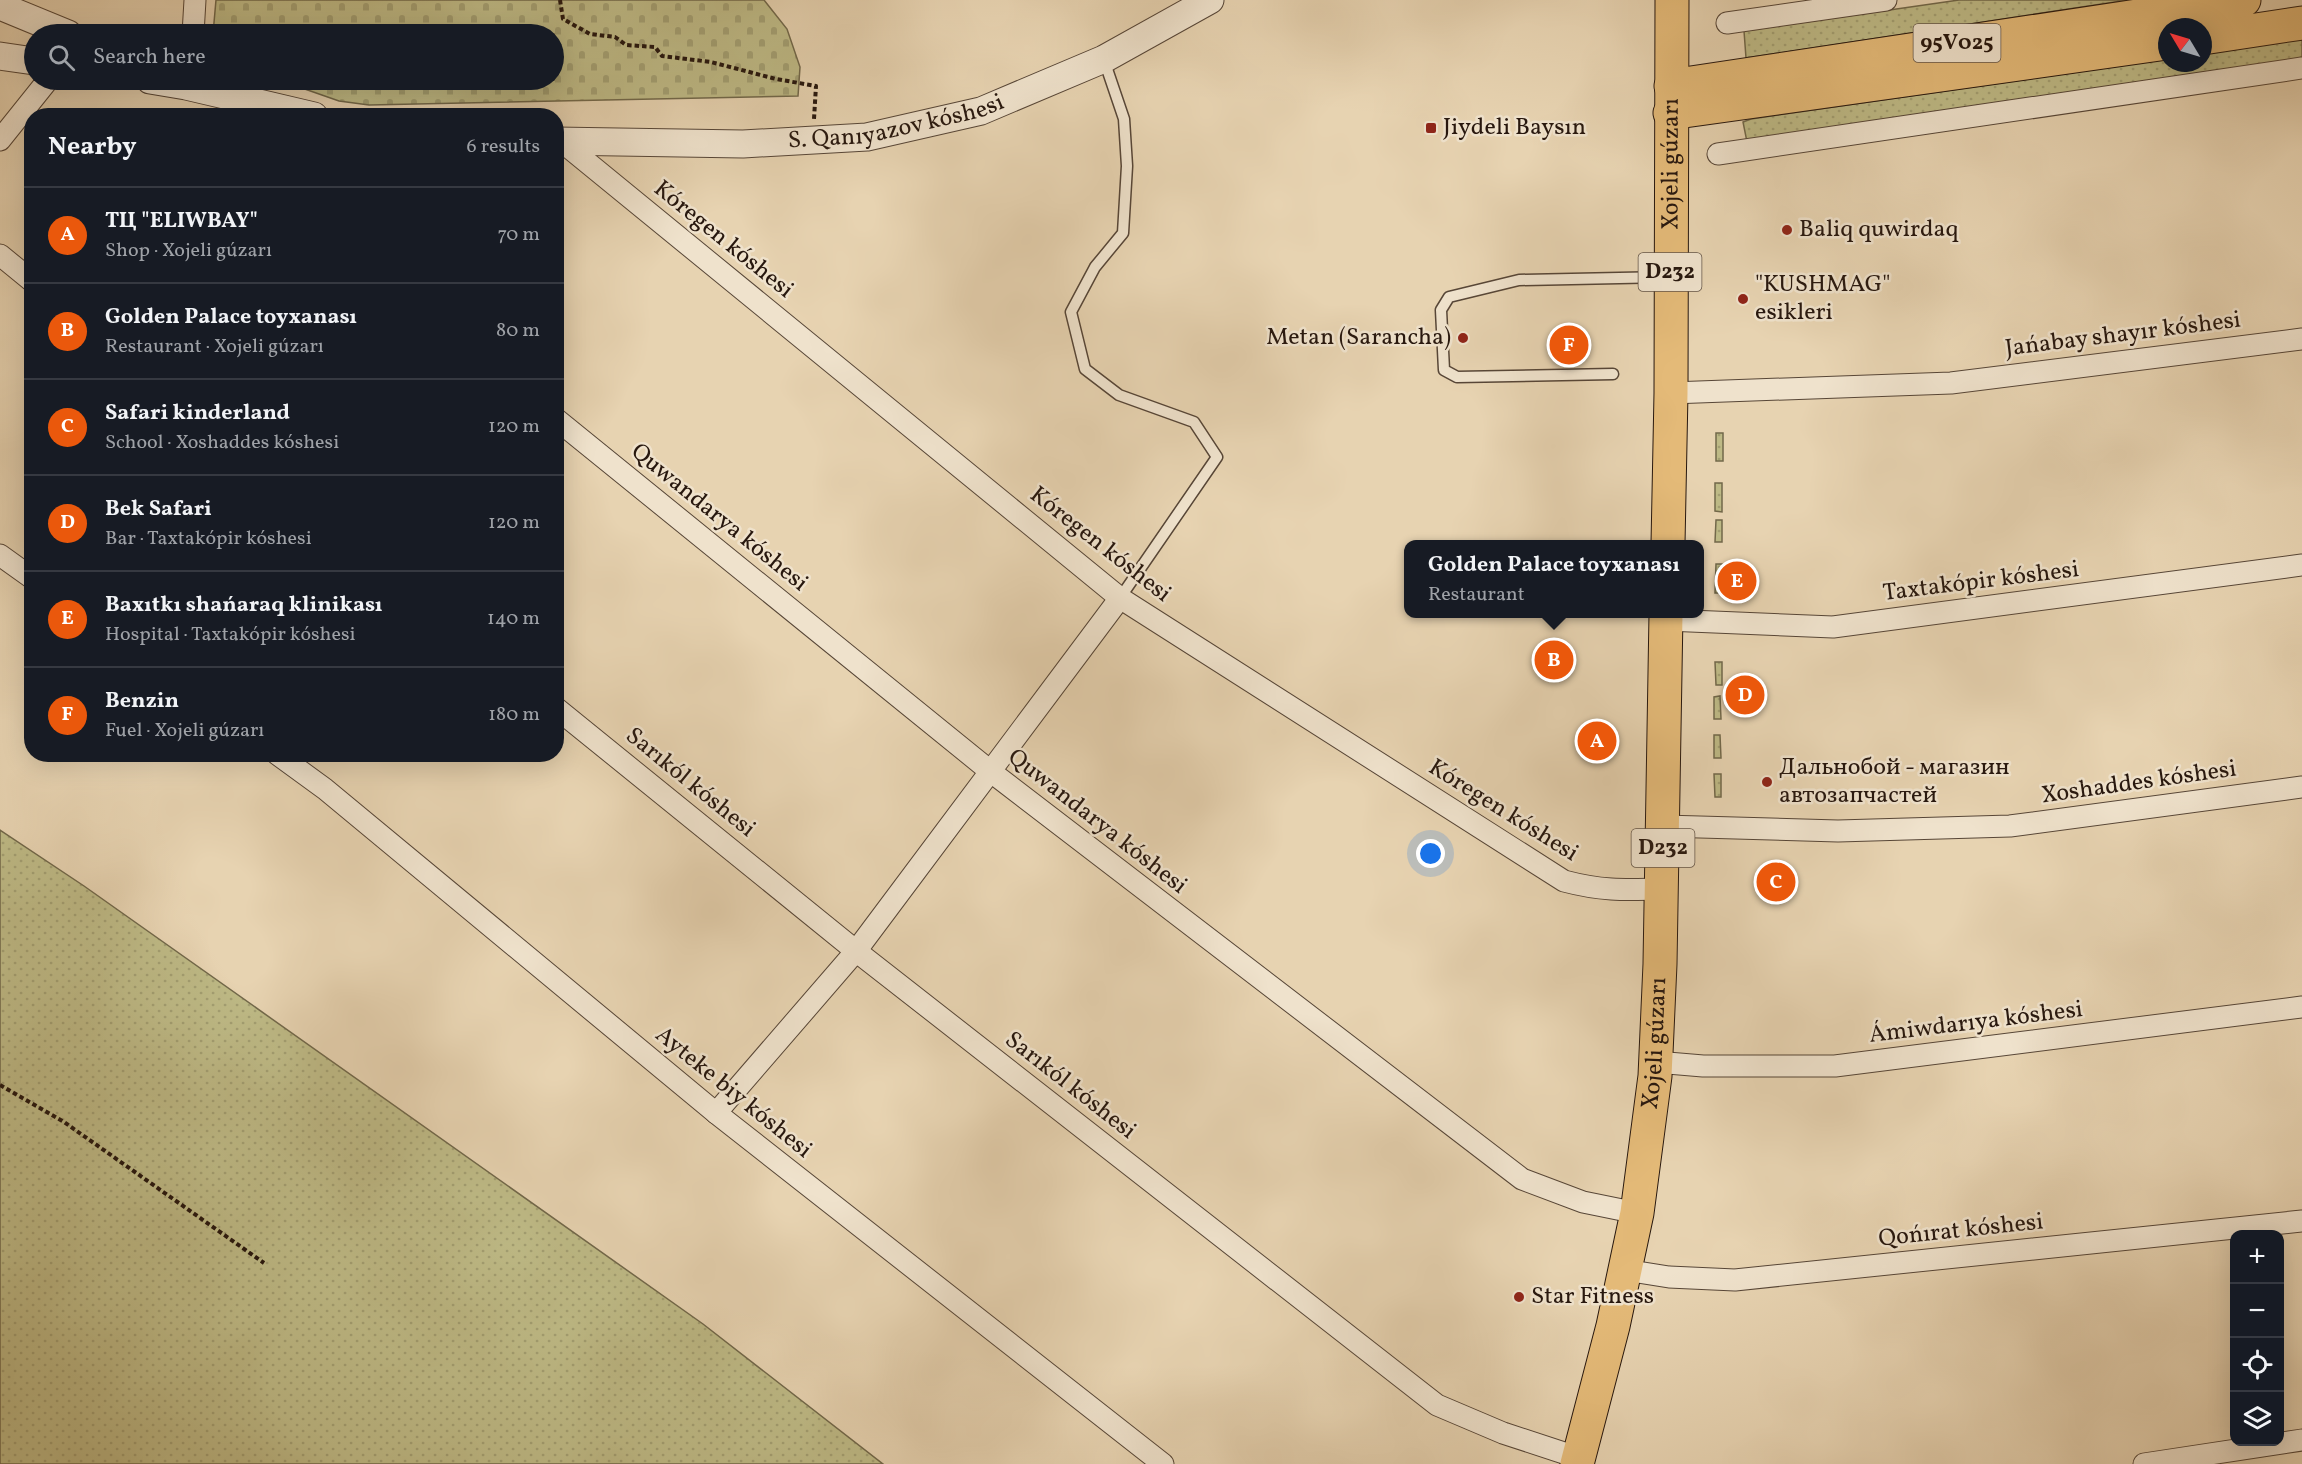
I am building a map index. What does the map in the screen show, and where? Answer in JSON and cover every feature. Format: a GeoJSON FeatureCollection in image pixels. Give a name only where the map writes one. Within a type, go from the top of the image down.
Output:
{"type":"FeatureCollection","features":[{"type":"Feature","properties":{"kind":"main road","name":"Xojeli gúzarı"},"geometry":{"type":"LineString","coordinates":[[1668,540],[1671,393],[1672,0]]}},
{"type":"Feature","properties":{"kind":"main road","name":"95V025"},"geometry":{"type":"LineString","coordinates":[[1671,99],[2244,0]]}},
{"type":"Feature","properties":{"kind":"main road"},"geometry":{"type":"LineString","coordinates":[[2212,37],[2302,23]]}},
{"type":"Feature","properties":{"kind":"main road","name":"95V025"},"geometry":{"type":"LineString","coordinates":[[1671,99],[2158,44]]}},
{"type":"Feature","properties":{"kind":"main road","name":"Xojeli gúzarı"},"geometry":{"type":"LineString","coordinates":[[1578,1461],[1637,1213],[1656,1062],[1664,826],[1666,618]]}},
{"type":"Feature","properties":{"kind":"street"},"geometry":{"type":"LineString","coordinates":[[194,24],[195,0]]}},
{"type":"Feature","properties":{"kind":"street","name":"S. Qanıyazov kóshesi"},"geometry":{"type":"LineString","coordinates":[[564,141],[743,144],[867,137],[981,111],[1104,58],[1210,0]]}},
{"type":"Feature","properties":{"kind":"street"},"geometry":{"type":"LineString","coordinates":[[1727,23],[1886,0]]}},
{"type":"Feature","properties":{"kind":"street"},"geometry":{"type":"LineString","coordinates":[[0,6],[44,24]]}},
{"type":"Feature","properties":{"kind":"street"},"geometry":{"type":"LineString","coordinates":[[0,56],[24,60]]}},
{"type":"Feature","properties":{"kind":"street"},"geometry":{"type":"LineString","coordinates":[[1718,154],[2302,68]]}},
{"type":"Feature","properties":{"kind":"street"},"geometry":{"type":"LineString","coordinates":[[26,108],[40,90]]}},
{"type":"Feature","properties":{"kind":"street"},"geometry":{"type":"LineString","coordinates":[[212,90],[283,108]]}},
{"type":"Feature","properties":{"kind":"street"},"geometry":{"type":"LineString","coordinates":[[0,140],[24,110]]}},
{"type":"Feature","properties":{"kind":"street","name":"Kóregen kóshesi"},"geometry":{"type":"LineString","coordinates":[[564,145],[1120,598],[1564,881],[1614,891],[1662,889]]}},
{"type":"Feature","properties":{"kind":"street"},"geometry":{"type":"LineString","coordinates":[[0,255],[24,274]]}},
{"type":"Feature","properties":{"kind":"street","name":"Jańabay shayır kóshesi"},"geometry":{"type":"LineString","coordinates":[[1671,393],[1951,382],[2302,339]]}},
{"type":"Feature","properties":{"kind":"street","name":"Quwandarya kóshesi"},"geometry":{"type":"LineString","coordinates":[[564,425],[990,771],[1522,1179],[1583,1202],[1637,1213]]}},
{"type":"Feature","properties":{"kind":"street"},"geometry":{"type":"LineString","coordinates":[[0,555],[24,572]]}},
{"type":"Feature","properties":{"kind":"street","name":"Taxtakópir kóshesi"},"geometry":{"type":"LineString","coordinates":[[1683,618],[1833,627],[2302,565]]}},
{"type":"Feature","properties":{"kind":"street"},"geometry":{"type":"LineString","coordinates":[[716,1113],[856,951],[1120,598]]}},
{"type":"Feature","properties":{"kind":"street","name":"Sarıkól kóshesi"},"geometry":{"type":"LineString","coordinates":[[564,714],[856,951],[1437,1405],[1578,1461]]}},
{"type":"Feature","properties":{"kind":"street","name":"Ayteke biy kóshesi"},"geometry":{"type":"LineString","coordinates":[[288,762],[325,789],[716,1113],[1163,1464]]}},
{"type":"Feature","properties":{"kind":"street","name":"Xoshaddes kóshesi"},"geometry":{"type":"LineString","coordinates":[[1664,826],[1838,831],[2010,826],[2302,787]]}},
{"type":"Feature","properties":{"kind":"street","name":"Ámiwdarıya kóshesi"},"geometry":{"type":"LineString","coordinates":[[1656,1062],[1703,1066],[1835,1066],[2302,1007]]}},
{"type":"Feature","properties":{"kind":"street","name":"Qońırat kóshesi"},"geometry":{"type":"LineString","coordinates":[[1625,1270],[1669,1277],[1735,1280],[2302,1221]]}},
{"type":"Feature","properties":{"kind":"street"},"geometry":{"type":"LineString","coordinates":[[2144,1464],[2302,1440]]}},
{"type":"Feature","properties":{"kind":"lane"},"geometry":{"type":"LineString","coordinates":[[1104,58],[1124,119],[1127,166],[1124,233],[1095,267],[1071,312],[1085,369],[1119,395],[1194,422],[1217,457],[1120,598]]}},
{"type":"Feature","properties":{"kind":"lane"},"geometry":{"type":"LineString","coordinates":[[1613,374],[1457,377],[1444,370],[1441,310],[1449,297],[1519,279],[1670,277]]}},
{"type":"Feature","properties":{"kind":"path"},"geometry":{"type":"LineString","coordinates":[[560,0],[563,19],[590,34],[615,38],[626,45],[655,47],[662,56],[711,62],[776,79],[816,86],[812,140]]}},
{"type":"Feature","properties":{"kind":"path"},"geometry":{"type":"LineString","coordinates":[[0,1085],[64,1122],[264,1263]]}},
{"type":"Feature","properties":{"kind":"green space"},"geometry":{"type":"Polygon","coordinates":[[[216,0],[764,0],[787,29],[800,67],[798,96],[369,105],[339,101],[308,90],[564,90],[564,24],[214,24],[216,0]]]}},
{"type":"Feature","properties":{"kind":"green space"},"geometry":{"type":"Polygon","coordinates":[[[1959,0],[2128,0],[1746,58],[1744,31],[1959,0]]]}},
{"type":"Feature","properties":{"kind":"green space"},"geometry":{"type":"Polygon","coordinates":[[[2302,39],[2302,60],[1747,142],[1743,122],[2158,60],[2158,72],[2212,72],[2212,53],[2302,39]]]}},
{"type":"Feature","properties":{"kind":"green space"},"geometry":{"type":"Polygon","coordinates":[[[1716,433],[1723,433],[1723,461],[1716,461],[1716,433]]]}},
{"type":"Feature","properties":{"kind":"green space"},"geometry":{"type":"Polygon","coordinates":[[[1715,483],[1722,483],[1722,512],[1715,511],[1715,483]]]}},
{"type":"Feature","properties":{"kind":"green space"},"geometry":{"type":"Polygon","coordinates":[[[1716,520],[1722,520],[1722,542],[1715,542],[1716,520]]]}},
{"type":"Feature","properties":{"kind":"green space"},"geometry":{"type":"Polygon","coordinates":[[[1716,564],[1722,564],[1722,593],[1715,593],[1716,564]]]}},
{"type":"Feature","properties":{"kind":"green space"},"geometry":{"type":"Polygon","coordinates":[[[1715,662],[1722,662],[1722,685],[1716,685],[1715,662]]]}},
{"type":"Feature","properties":{"kind":"green space"},"geometry":{"type":"Polygon","coordinates":[[[1720,696],[1721,719],[1714,719],[1714,697],[1720,696]]]}},
{"type":"Feature","properties":{"kind":"green space"},"geometry":{"type":"Polygon","coordinates":[[[1714,735],[1720,735],[1721,758],[1714,758],[1714,735]]]}},
{"type":"Feature","properties":{"kind":"green space"},"geometry":{"type":"Polygon","coordinates":[[[1714,774],[1721,774],[1721,797],[1715,797],[1714,774]]]}},
{"type":"Feature","properties":{"kind":"green space"},"geometry":{"type":"Polygon","coordinates":[[[0,830],[84,886],[703,1324],[883,1464],[0,1464],[0,830]]]}},
{"type":"Feature","properties":{"kind":"place","name":"Jiydeli Baysın"},"geometry":{"type":"Point","coordinates":[1431,128]}},
{"type":"Feature","properties":{"kind":"place","name":"Baliq quwirdaq"},"geometry":{"type":"Point","coordinates":[1787,230]}},
{"type":"Feature","properties":{"kind":"place","name":"\"KUSHMAG\" esikleri"},"geometry":{"type":"Point","coordinates":[1743,299]}},
{"type":"Feature","properties":{"kind":"place","name":"Metan (Sarancha)"},"geometry":{"type":"Point","coordinates":[1463,338]}},
{"type":"Feature","properties":{"kind":"place","name":"Benzin"},"geometry":{"type":"Point","coordinates":[1569,345]}},
{"type":"Feature","properties":{"kind":"place","name":"Baxıtkı shańaraq klinikası"},"geometry":{"type":"Point","coordinates":[1737,581]}},
{"type":"Feature","properties":{"kind":"place","name":"Golden Palace toyxanası"},"geometry":{"type":"Point","coordinates":[1554,660]}},
{"type":"Feature","properties":{"kind":"place","name":"Bek Safari"},"geometry":{"type":"Point","coordinates":[1745,695]}},
{"type":"Feature","properties":{"kind":"place","name":"ТЦ \"ELIWBAY\""},"geometry":{"type":"Point","coordinates":[1597,741]}},
{"type":"Feature","properties":{"kind":"place","name":"Дальнобой - магазин автозапчастей"},"geometry":{"type":"Point","coordinates":[1767,782]}},
{"type":"Feature","properties":{"kind":"place","name":"Safari kinderland"},"geometry":{"type":"Point","coordinates":[1776,882]}},
{"type":"Feature","properties":{"kind":"place","name":"Star Fitness"},"geometry":{"type":"Point","coordinates":[1519,1297]}}]}
